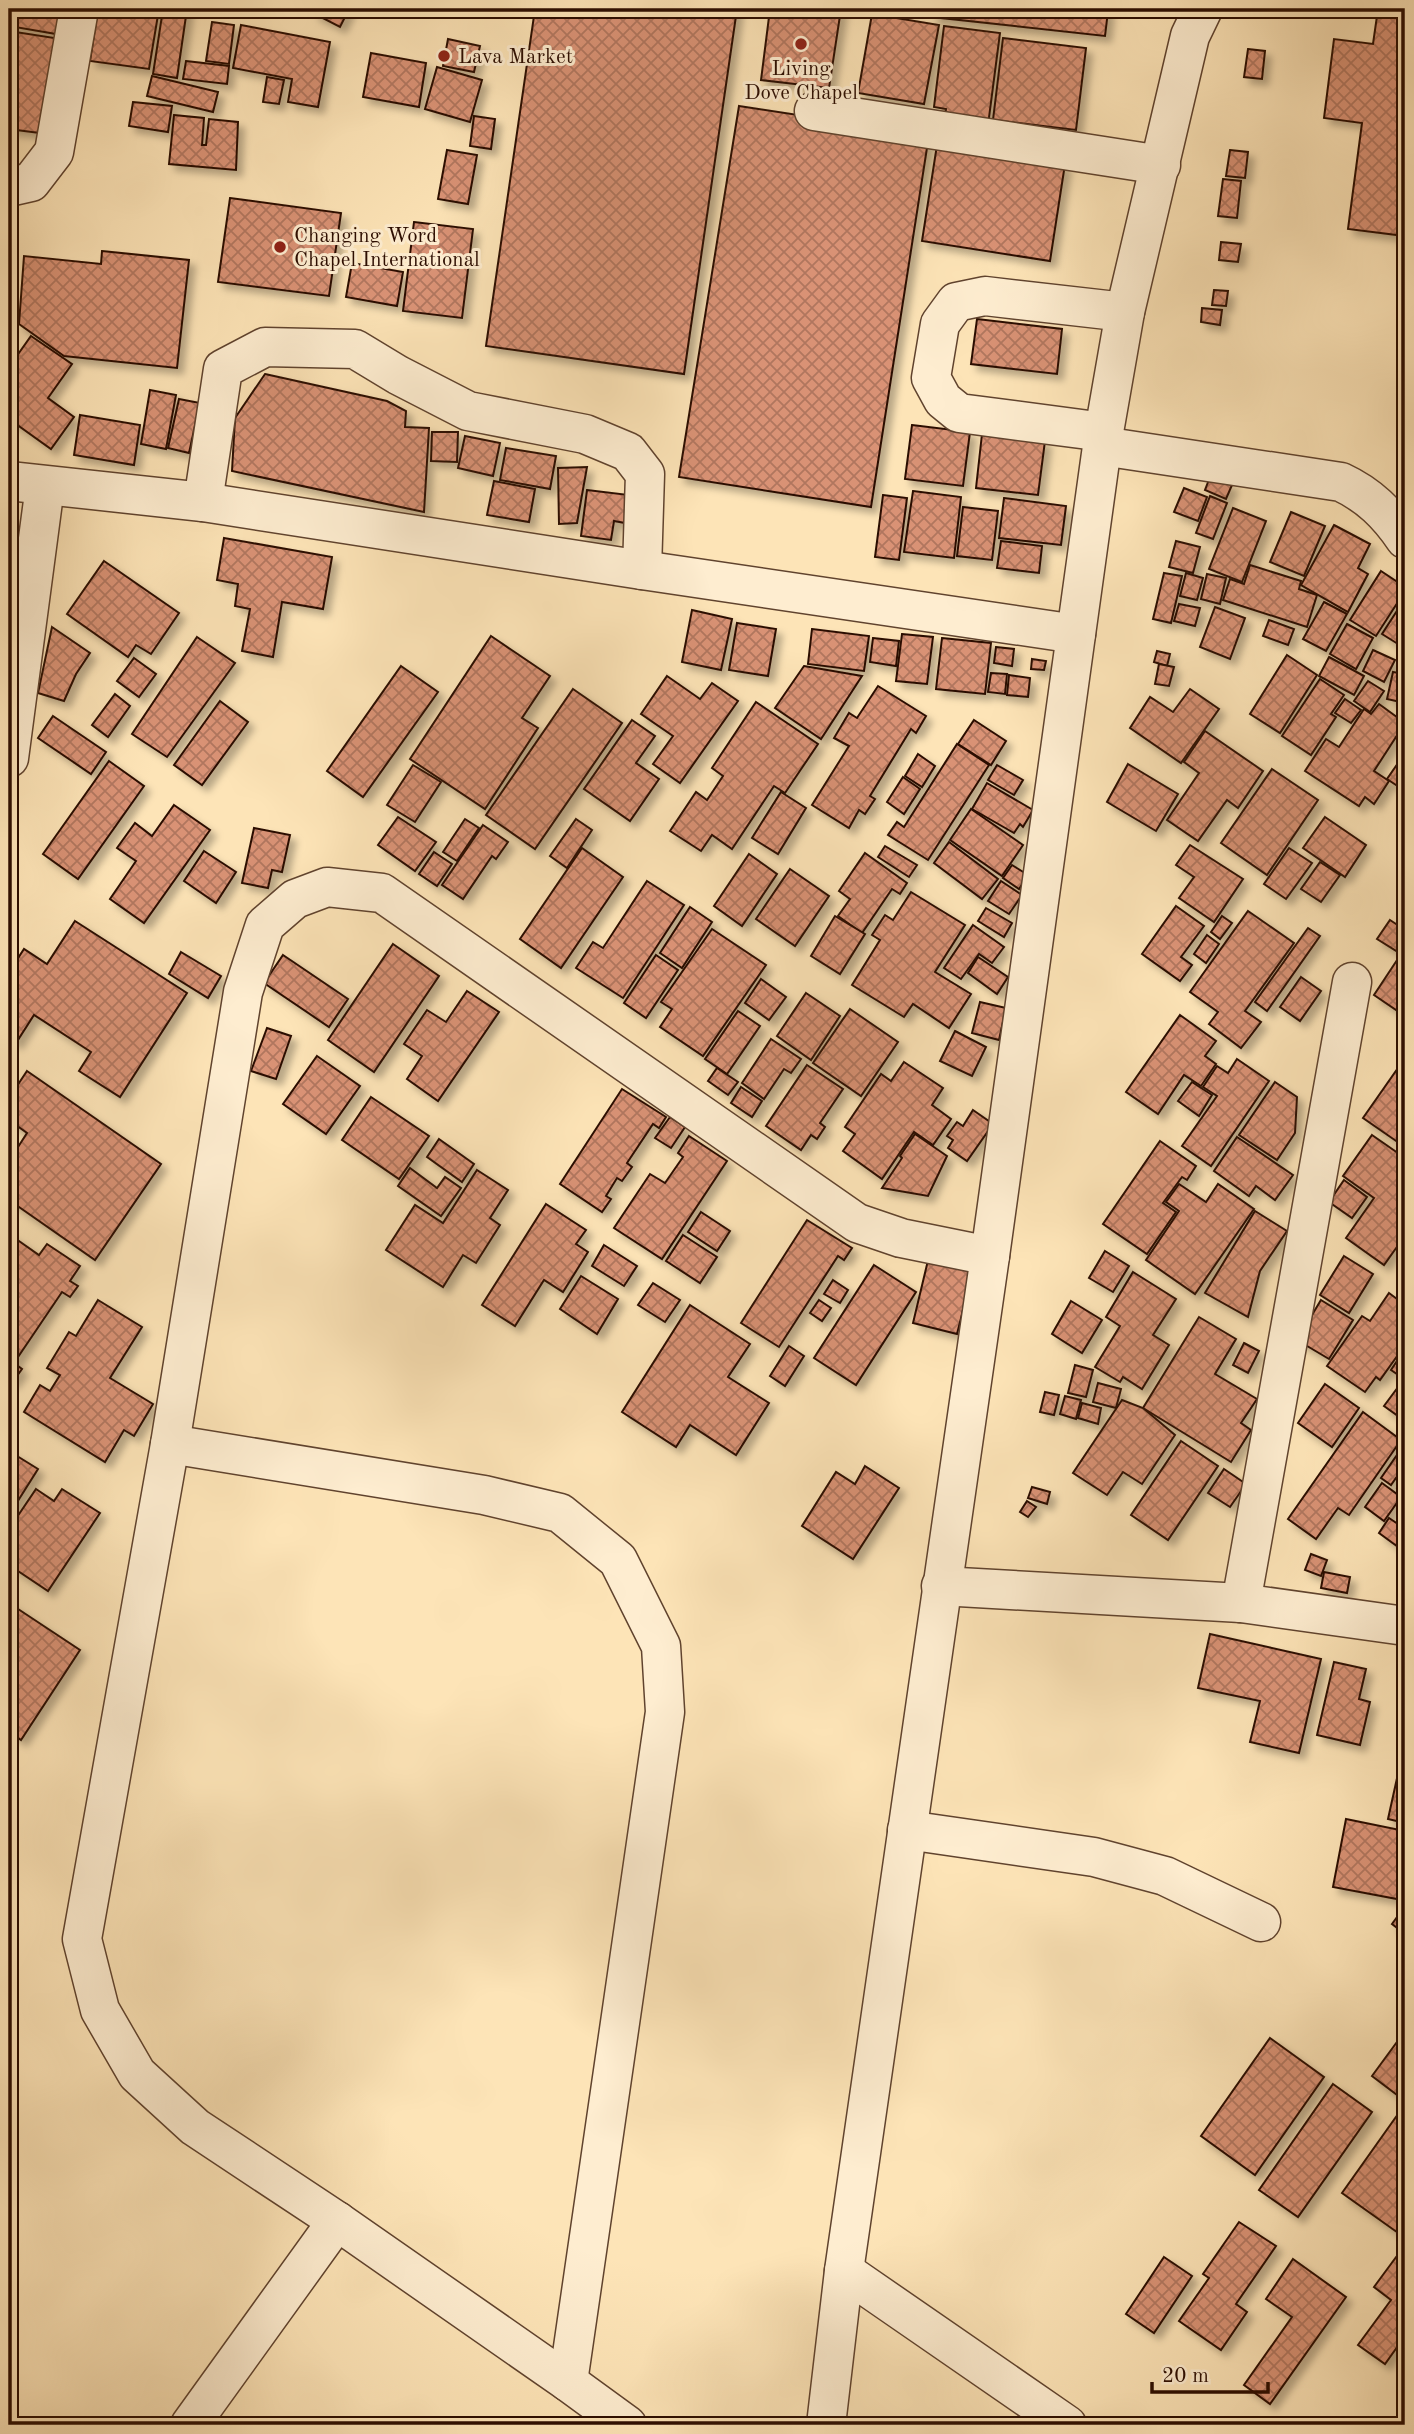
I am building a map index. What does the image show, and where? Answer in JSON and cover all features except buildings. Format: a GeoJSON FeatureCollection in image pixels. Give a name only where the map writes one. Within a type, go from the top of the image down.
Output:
{"type":"FeatureCollection","features":[{"type":"Feature","properties":{"kind":"street"},"geometry":{"type":"LineString","coordinates":[[9,187],[31,182],[54,152],[79,9]]}},
{"type":"Feature","properties":{"kind":"street"},"geometry":{"type":"LineString","coordinates":[[826,2425],[844,2271],[990,1256],[1102,439],[1125,312],[1161,165],[1192,18]]}},
{"type":"Feature","properties":{"kind":"street"},"geometry":{"type":"LineString","coordinates":[[814,111],[1161,165]]}},
{"type":"Feature","properties":{"kind":"street"},"geometry":{"type":"LineString","coordinates":[[1125,312],[985,296],[956,303],[940,324],[931,378],[943,400],[960,413],[1341,482],[1377,504],[1405,539]]}},
{"type":"Feature","properties":{"kind":"street"},"geometry":{"type":"LineString","coordinates":[[204,502],[223,369],[265,346],[355,349],[398,375],[468,411],[584,433],[628,452],[645,474],[642,570]]}},
{"type":"Feature","properties":{"kind":"street"},"geometry":{"type":"LineString","coordinates":[[9,758],[27,483],[204,502],[1076,634]]}},
{"type":"Feature","properties":{"kind":"street"},"geometry":{"type":"LineString","coordinates":[[626,2425],[337,2221],[195,2127],[137,2074],[100,2010],[82,1939],[170,1444],[243,992],[265,925],[295,899],[327,887],[382,893],[857,1223],[901,1238],[990,1256]]}},
{"type":"Feature","properties":{"kind":"street"},"geometry":{"type":"LineString","coordinates":[[1241,1603],[1352,982]]}},
{"type":"Feature","properties":{"kind":"street"},"geometry":{"type":"LineString","coordinates":[[170,1444],[484,1495],[560,1513],[618,1560],[661,1646],[665,1712],[568,2382]]}},
{"type":"Feature","properties":{"kind":"street"},"geometry":{"type":"LineString","coordinates":[[941,1586],[1241,1603],[1405,1626]]}},
{"type":"Feature","properties":{"kind":"street"},"geometry":{"type":"LineString","coordinates":[[907,1830],[1094,1857],[1166,1875],[1261,1922]]}},
{"type":"Feature","properties":{"kind":"street"},"geometry":{"type":"LineString","coordinates":[[190,2425],[337,2221]]}},
{"type":"Feature","properties":{"kind":"street"},"geometry":{"type":"LineString","coordinates":[[844,2271],[1067,2425]]}},
{"type":"Feature","properties":{"kind":"place","name":"Living Dove Chapel"},"geometry":{"type":"Point","coordinates":[801,44]}},
{"type":"Feature","properties":{"kind":"place","name":"Lava Market"},"geometry":{"type":"Point","coordinates":[444,56]}},
{"type":"Feature","properties":{"kind":"place","name":"Changing Word Chapel International"},"geometry":{"type":"Point","coordinates":[280,247]}}]}
